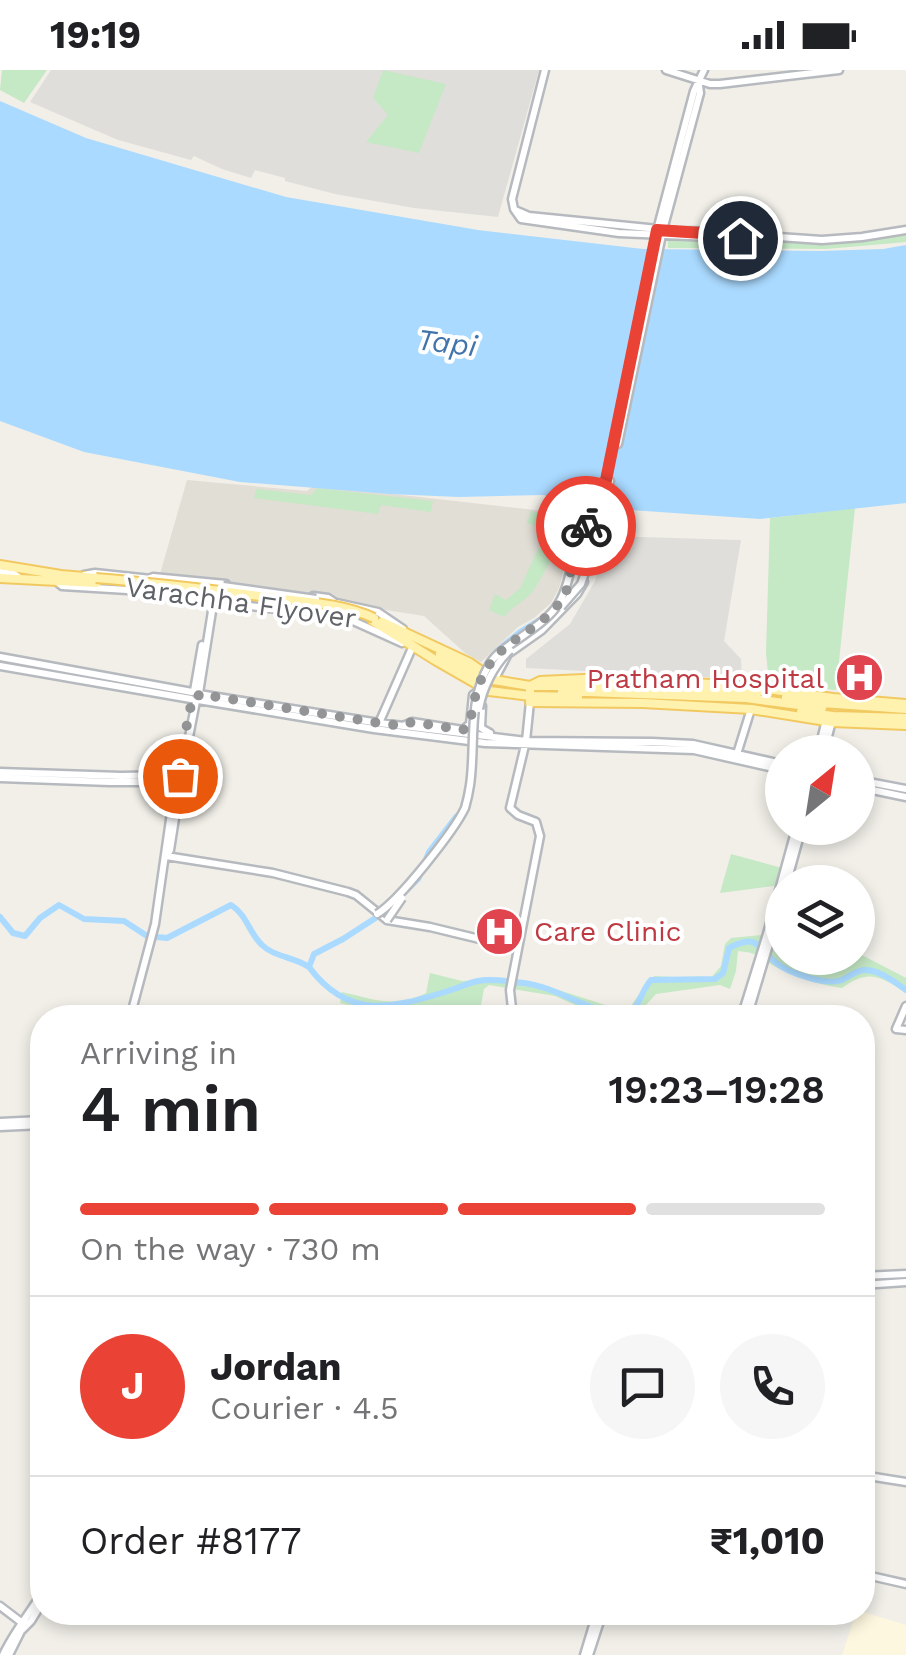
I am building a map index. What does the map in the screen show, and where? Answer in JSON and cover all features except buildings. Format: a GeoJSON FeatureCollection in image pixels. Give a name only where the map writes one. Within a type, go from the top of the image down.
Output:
{"type":"FeatureCollection","features":[{"type":"Feature","properties":{"kind":"main road","name":"Varachha Flyover"},"geometry":{"type":"LineString","coordinates":[[0,571],[20,568],[96,581]]}},
{"type":"Feature","properties":{"kind":"main road","name":"Varachha Flyover"},"geometry":{"type":"LineString","coordinates":[[0,571],[21,579],[182,586],[351,610],[414,637],[419,647]]}},
{"type":"Feature","properties":{"kind":"main road","name":"Varachha Flyover"},"geometry":{"type":"LineString","coordinates":[[373,620],[419,647]]}},
{"type":"Feature","properties":{"kind":"main road"},"geometry":{"type":"LineString","coordinates":[[419,647],[482,666],[494,680],[530,693],[745,701],[858,717]]}},
{"type":"Feature","properties":{"kind":"main road"},"geometry":{"type":"LineString","coordinates":[[419,647],[489,691],[748,704],[829,719],[858,717],[879,721]]}},
{"type":"Feature","properties":{"kind":"main road"},"geometry":{"type":"LineString","coordinates":[[419,647],[492,688],[751,708],[829,719],[903,720]]}},
{"type":"Feature","properties":{"kind":"main road"},"geometry":{"type":"LineString","coordinates":[[530,693],[540,681],[605,678],[744,686],[906,707]]}},
{"type":"Feature","properties":{"kind":"main road"},"geometry":{"type":"LineString","coordinates":[[530,693],[605,685],[737,691],[865,708],[906,707]]}},
{"type":"Feature","properties":{"kind":"street"},"geometry":{"type":"LineString","coordinates":[[544,70],[512,199],[520,220],[659,235],[740,235],[758,239],[862,238],[906,230]]}},
{"type":"Feature","properties":{"kind":"street"},"geometry":{"type":"LineString","coordinates":[[666,70],[700,83],[720,84],[839,70]]}},
{"type":"Feature","properties":{"kind":"street"},"geometry":{"type":"LineString","coordinates":[[378,914],[398,898],[465,807],[479,694],[490,662],[540,624],[567,590],[574,549],[606,480],[659,235],[704,70]]}},
{"type":"Feature","properties":{"kind":"street"},"geometry":{"type":"LineString","coordinates":[[387,920],[456,830],[468,806],[476,768],[479,694],[506,654],[540,629],[581,584],[606,498],[659,235]]}},
{"type":"Feature","properties":{"kind":"street"},"geometry":{"type":"LineString","coordinates":[[482,666],[538,623],[556,604],[572,562]]}},
{"type":"Feature","properties":{"kind":"street"},"geometry":{"type":"LineString","coordinates":[[494,680],[508,654],[542,630],[577,594],[587,566]]}},
{"type":"Feature","properties":{"kind":"street"},"geometry":{"type":"LineString","coordinates":[[78,577],[95,573],[217,585],[332,602],[378,612],[414,637]]}},
{"type":"Feature","properties":{"kind":"street"},"geometry":{"type":"LineString","coordinates":[[148,579],[202,580],[328,598],[332,602]]}},
{"type":"Feature","properties":{"kind":"street"},"geometry":{"type":"LineString","coordinates":[[56,581],[62,586],[160,592],[351,620],[419,647],[378,726]]}},
{"type":"Feature","properties":{"kind":"street"},"geometry":{"type":"LineString","coordinates":[[133,1005],[170,850],[177,778],[217,585]]}},
{"type":"Feature","properties":{"kind":"street"},"geometry":{"type":"LineString","coordinates":[[282,610],[284,592]]}},
{"type":"Feature","properties":{"kind":"street"},"geometry":{"type":"LineString","coordinates":[[0,656],[195,696]]}},
{"type":"Feature","properties":{"kind":"street"},"geometry":{"type":"LineString","coordinates":[[0,666],[485,743],[525,741]]}},
{"type":"Feature","properties":{"kind":"street"},"geometry":{"type":"LineString","coordinates":[[512,1005],[510,990],[540,836],[536,822],[518,816],[510,808],[525,741],[530,693]]}},
{"type":"Feature","properties":{"kind":"street"},"geometry":{"type":"LineString","coordinates":[[402,726],[412,722],[463,730],[470,724],[473,695],[479,694]]}},
{"type":"Feature","properties":{"kind":"street"},"geometry":{"type":"LineString","coordinates":[[479,694],[481,728],[525,741]]}},
{"type":"Feature","properties":{"kind":"street"},"geometry":{"type":"LineString","coordinates":[[736,756],[751,708]]}},
{"type":"Feature","properties":{"kind":"street"},"geometry":{"type":"LineString","coordinates":[[825,735],[829,719]]}},
{"type":"Feature","properties":{"kind":"street"},"geometry":{"type":"LineString","coordinates":[[378,726],[525,741],[673,748],[765,763]]}},
{"type":"Feature","properties":{"kind":"street"},"geometry":{"type":"LineString","coordinates":[[0,775],[177,778]]}},
{"type":"Feature","properties":{"kind":"street"},"geometry":{"type":"LineString","coordinates":[[875,787],[906,793]]}},
{"type":"Feature","properties":{"kind":"street"},"geometry":{"type":"LineString","coordinates":[[166,856],[265,871],[348,892],[387,920],[517,948]]}},
{"type":"Feature","properties":{"kind":"street"},"geometry":{"type":"LineString","coordinates":[[748,1005],[765,952]]}},
{"type":"Feature","properties":{"kind":"street"},"geometry":{"type":"LineString","coordinates":[[906,1006],[896,1028],[906,1030]]}},
{"type":"Feature","properties":{"kind":"street"},"geometry":{"type":"LineString","coordinates":[[0,1125],[30,1124]]}},
{"type":"Feature","properties":{"kind":"street"},"geometry":{"type":"LineString","coordinates":[[875,1275],[906,1274]]}},
{"type":"Feature","properties":{"kind":"street"},"geometry":{"type":"LineString","coordinates":[[875,1283],[906,1282]]}},
{"type":"Feature","properties":{"kind":"street"},"geometry":{"type":"LineString","coordinates":[[875,1477],[906,1482]]}},
{"type":"Feature","properties":{"kind":"street"},"geometry":{"type":"LineString","coordinates":[[875,1578],[906,1586]]}},
{"type":"Feature","properties":{"kind":"street"},"geometry":{"type":"LineString","coordinates":[[0,1606],[21,1622]]}},
{"type":"Feature","properties":{"kind":"street"},"geometry":{"type":"LineString","coordinates":[[6,1655],[30,1610]]}},
{"type":"Feature","properties":{"kind":"street"},"geometry":{"type":"LineString","coordinates":[[6,1655],[30,1622]]}},
{"type":"Feature","properties":{"kind":"street"},"geometry":{"type":"LineString","coordinates":[[586,1655],[596,1625]]}},
{"type":"Feature","properties":{"kind":"shaded area"},"geometry":{"type":"Polygon","coordinates":[[[51,70],[539,70],[498,217],[335,194],[255,170],[251,178],[194,156],[191,160],[118,140],[30,102],[51,70]]]}},
{"type":"Feature","properties":{"kind":"shaded area"},"geometry":{"type":"Polygon","coordinates":[[[187,480],[307,491],[314,485],[579,515],[559,588],[551,603],[481,662],[465,653],[424,616],[160,574],[187,480]]]}},
{"type":"Feature","properties":{"kind":"shaded area"},"geometry":{"type":"Polygon","coordinates":[[[608,536],[741,540],[724,641],[741,659],[742,679],[526,668],[526,659],[570,624],[595,581],[608,536]]]}},
{"type":"Feature","properties":{"kind":"shaded area"},"geometry":{"type":"Polygon","coordinates":[[[875,1616],[906,1625],[906,1655],[842,1655],[852,1625],[875,1625],[875,1616]]]}},
{"type":"Feature","properties":{"kind":"green space"},"geometry":{"type":"Polygon","coordinates":[[[2,70],[47,70],[24,103],[0,90],[2,70]]]}},
{"type":"Feature","properties":{"kind":"green space"},"geometry":{"type":"Polygon","coordinates":[[[383,70],[446,84],[419,153],[366,142],[388,115],[373,98],[383,70]]]}},
{"type":"Feature","properties":{"kind":"green space"},"geometry":{"type":"Polygon","coordinates":[[[906,234],[906,242],[826,249],[668,248],[668,240],[836,241],[906,234]]]}},
{"type":"Feature","properties":{"kind":"green space"},"geometry":{"type":"Polygon","coordinates":[[[317,488],[433,501],[431,512],[381,505],[378,514],[254,498],[256,489],[311,495],[317,488]]]}},
{"type":"Feature","properties":{"kind":"green space"},"geometry":{"type":"Polygon","coordinates":[[[855,508],[836,690],[769,683],[766,653],[770,518],[855,508]]]}},
{"type":"Feature","properties":{"kind":"green space"},"geometry":{"type":"Polygon","coordinates":[[[531,511],[567,518],[538,583],[504,617],[489,610],[495,594],[506,600],[520,588],[538,549],[544,550],[550,532],[527,523],[531,511]]]}},
{"type":"Feature","properties":{"kind":"green space"},"geometry":{"type":"Polygon","coordinates":[[[731,854],[771,865],[765,865],[765,887],[720,893],[731,854]]]}},
{"type":"Feature","properties":{"kind":"green space"},"geometry":{"type":"Polygon","coordinates":[[[761,935],[765,940],[765,960],[738,951],[730,989],[720,985],[656,994],[646,1005],[631,1005],[655,976],[710,979],[721,966],[725,944],[731,938],[761,935]]]}},
{"type":"Feature","properties":{"kind":"green space"},"geometry":{"type":"Polygon","coordinates":[[[875,962],[906,978],[906,992],[874,977],[860,978],[842,988],[793,975],[875,975],[875,962]]]}},
{"type":"Feature","properties":{"kind":"green space"},"geometry":{"type":"Polygon","coordinates":[[[430,973],[462,981],[546,986],[605,1005],[575,1005],[555,996],[489,985],[484,989],[481,1005],[340,1003],[342,992],[384,1001],[414,998],[426,993],[430,973]]]}},
{"type":"Feature","properties":{"kind":"water","name":"Tapi"},"geometry":{"type":"Polygon","coordinates":[[[0,101],[86,138],[286,197],[478,230],[643,249],[820,251],[906,245],[906,503],[760,519],[602,508],[543,495],[459,497],[240,482],[84,452],[0,421],[0,101]]]}},
{"type":"Feature","properties":{"kind":"waterway"},"geometry":{"type":"LineString","coordinates":[[584,537],[601,509]]}},
{"type":"Feature","properties":{"kind":"waterway"},"geometry":{"type":"LineString","coordinates":[[497,651],[543,618]]}},
{"type":"Feature","properties":{"kind":"waterway"},"geometry":{"type":"LineString","coordinates":[[398,899],[418,879],[429,852],[456,817]]}},
{"type":"Feature","properties":{"kind":"waterway"},"geometry":{"type":"LineString","coordinates":[[0,917],[13,933],[25,936],[40,918],[59,905],[84,919],[124,921],[147,936],[167,938],[231,905],[267,949],[309,967]]}},
{"type":"Feature","properties":{"kind":"waterway"},"geometry":{"type":"LineString","coordinates":[[367,1005],[340,996],[309,967],[314,954],[377,917]]}},
{"type":"Feature","properties":{"kind":"waterway"},"geometry":{"type":"LineString","coordinates":[[636,1005],[651,980],[715,979],[723,973],[729,948],[745,942],[756,943],[775,962],[807,977],[835,981],[870,970],[906,990]]}},
{"type":"Feature","properties":{"kind":"waterway"},"geometry":{"type":"LineString","coordinates":[[390,1005],[483,980],[538,986],[587,1005]]}},
{"type":"Feature","properties":{"kind":"way so far"},"geometry":{"type":"LineString","coordinates":[[180,776],[180,782],[173,782],[192,700],[198,699],[199,694],[379,723],[402,726],[412,722],[463,730],[470,724],[473,695],[490,662],[540,624],[562,600],[574,549],[586,526]]}},
{"type":"Feature","properties":{"kind":"place","name":"Pratham Hospital"},"geometry":{"type":"Point","coordinates":[859,678]}},
{"type":"Feature","properties":{"kind":"place","name":"Care Clinic"},"geometry":{"type":"Point","coordinates":[499,931]}},
{"type":"Feature","properties":{"kind":"route"},"geometry":{"type":"LineString","coordinates":[[586,526],[606,480],[657,230],[740,232],[740,238]]}}]}
